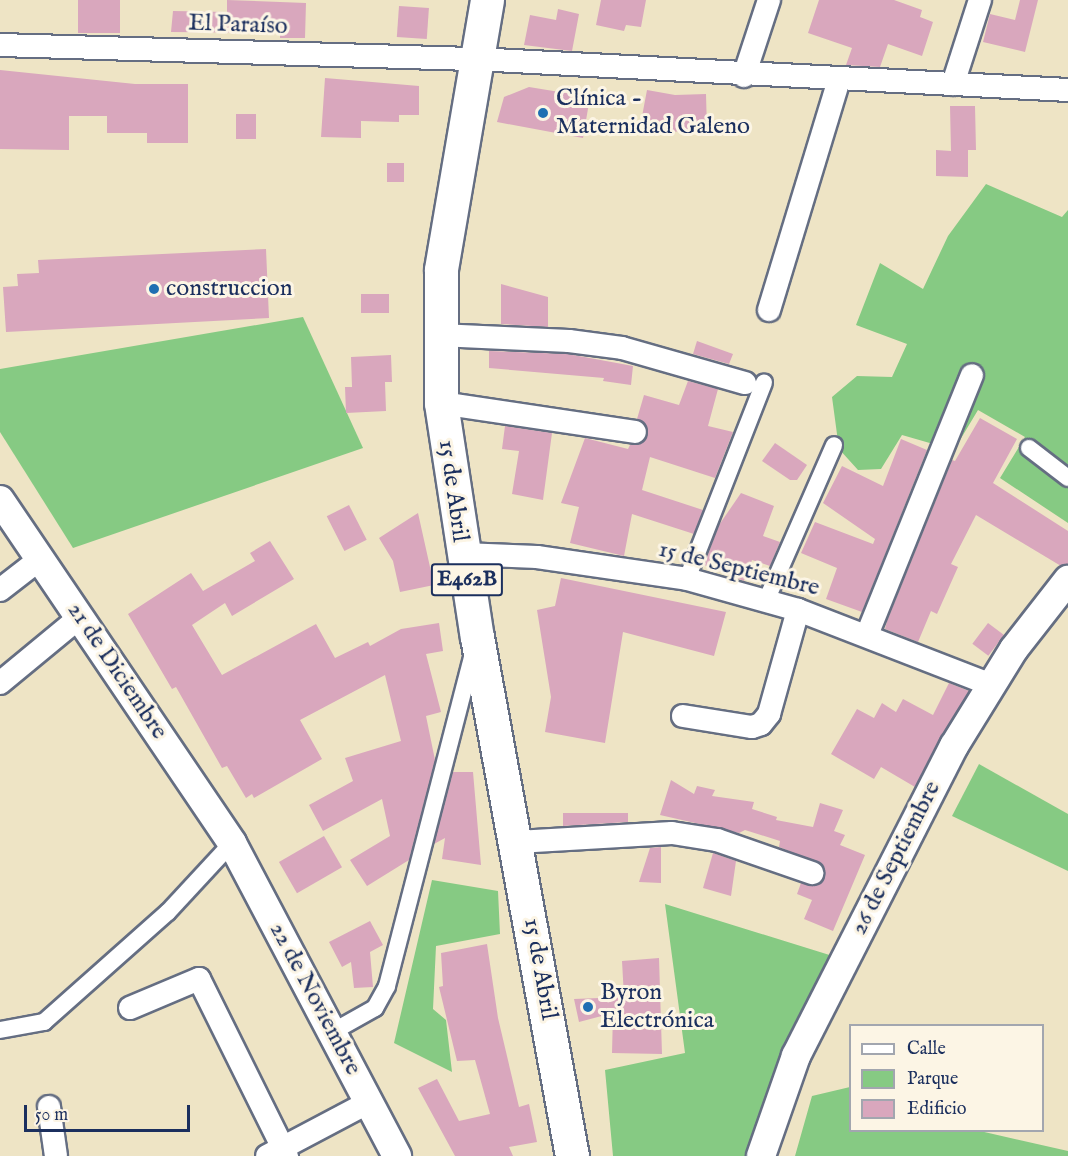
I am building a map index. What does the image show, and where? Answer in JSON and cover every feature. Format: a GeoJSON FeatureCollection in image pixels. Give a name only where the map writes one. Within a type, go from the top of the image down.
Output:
{"type":"FeatureCollection","features":[{"type":"Feature","properties":{"kind":"main road","name":"15 de Abril"},"geometry":{"type":"LineString","coordinates":[[487,0],[446,230],[439,335],[441,403],[477,637],[518,842],[572,1156]]}},
{"type":"Feature","properties":{"kind":"street"},"geometry":{"type":"LineString","coordinates":[[744,76],[769,0]]}},
{"type":"Feature","properties":{"kind":"street"},"geometry":{"type":"LineString","coordinates":[[953,84],[980,0]]}},
{"type":"Feature","properties":{"kind":"street","name":"El Paraíso"},"geometry":{"type":"LineString","coordinates":[[0,45],[475,59],[744,76],[1008,84],[1068,90]]}},
{"type":"Feature","properties":{"kind":"street"},"geometry":{"type":"LineString","coordinates":[[769,310],[839,80]]}},
{"type":"Feature","properties":{"kind":"street"},"geometry":{"type":"LineString","coordinates":[[439,335],[569,341],[622,348],[755,383],[687,579]]}},
{"type":"Feature","properties":{"kind":"street"},"geometry":{"type":"LineString","coordinates":[[867,635],[972,375]]}},
{"type":"Feature","properties":{"kind":"street"},"geometry":{"type":"LineString","coordinates":[[441,403],[635,432]]}},
{"type":"Feature","properties":{"kind":"street"},"geometry":{"type":"LineString","coordinates":[[766,602],[834,446]]}},
{"type":"Feature","properties":{"kind":"street"},"geometry":{"type":"LineString","coordinates":[[1029,448],[1068,478]]}},
{"type":"Feature","properties":{"kind":"street","name":"21 de Diciembre"},"geometry":{"type":"LineString","coordinates":[[0,500],[232,843]]}},
{"type":"Feature","properties":{"kind":"street","name":"15 de Septiembre"},"geometry":{"type":"LineString","coordinates":[[463,554],[537,557],[687,579],[798,610],[991,685]]}},
{"type":"Feature","properties":{"kind":"street"},"geometry":{"type":"LineString","coordinates":[[0,590],[40,559]]}},
{"type":"Feature","properties":{"kind":"street","name":"26 de Septiembre"},"geometry":{"type":"LineString","coordinates":[[761,1156],[796,1056],[954,746],[991,685],[1068,580]]}},
{"type":"Feature","properties":{"kind":"street"},"geometry":{"type":"LineString","coordinates":[[683,716],[752,728],[761,724],[769,714],[798,610]]}},
{"type":"Feature","properties":{"kind":"street"},"geometry":{"type":"LineString","coordinates":[[0,683],[80,617]]}},
{"type":"Feature","properties":{"kind":"street"},"geometry":{"type":"LineString","coordinates":[[333,1032],[375,1008],[387,986],[477,637]]}},
{"type":"Feature","properties":{"kind":"street"},"geometry":{"type":"LineString","coordinates":[[518,842],[672,833],[717,840],[812,873]]}},
{"type":"Feature","properties":{"kind":"street"},"geometry":{"type":"LineString","coordinates":[[0,1030],[44,1022],[168,912],[232,843]]}},
{"type":"Feature","properties":{"kind":"street","name":"22 de Noviembre"},"geometry":{"type":"LineString","coordinates":[[232,843],[397,1156]]}},
{"type":"Feature","properties":{"kind":"street"},"geometry":{"type":"LineString","coordinates":[[130,1008],[199,979],[280,1152],[369,1102]]}},
{"type":"Feature","properties":{"kind":"street"},"geometry":{"type":"LineString","coordinates":[[49,1107],[56,1156]]}},
{"type":"Feature","properties":{"kind":"green space"},"geometry":{"type":"Polygon","coordinates":[[[986,184],[1062,217],[1068,210],[1068,523],[1000,478],[1025,437],[978,410],[954,450],[902,435],[881,469],[858,470],[839,449],[832,397],[857,376],[892,377],[907,344],[856,325],[880,263],[923,289],[948,236],[986,184]]]}},
{"type":"Feature","properties":{"kind":"green space"},"geometry":{"type":"Polygon","coordinates":[[[303,317],[363,448],[73,548],[0,432],[0,369],[303,317]]]}},
{"type":"Feature","properties":{"kind":"green space"},"geometry":{"type":"Polygon","coordinates":[[[979,764],[1068,814],[1068,871],[952,816],[979,764]]]}},
{"type":"Feature","properties":{"kind":"green space"},"geometry":{"type":"Polygon","coordinates":[[[432,880],[498,891],[500,934],[436,946],[433,1009],[446,1020],[452,1072],[394,1043],[432,880]]]}},
{"type":"Feature","properties":{"kind":"green space"},"geometry":{"type":"Polygon","coordinates":[[[665,904],[852,962],[766,1156],[613,1156],[605,1070],[685,1053],[665,904]]]}},
{"type":"Feature","properties":{"kind":"green space"},"geometry":{"type":"Polygon","coordinates":[[[849,1087],[849,1132],[984,1132],[1068,1151],[1068,1156],[795,1156],[812,1096],[849,1087]]]}},
{"type":"Feature","properties":{"kind":"building"},"geometry":{"type":"Polygon","coordinates":[[[78,0],[120,0],[120,33],[78,33],[78,0]]]}},
{"type":"Feature","properties":{"kind":"building"},"geometry":{"type":"Polygon","coordinates":[[[227,0],[306,3],[305,38],[280,38],[280,33],[171,32],[173,11],[227,12],[227,0]]]}},
{"type":"Feature","properties":{"kind":"building"},"geometry":{"type":"Polygon","coordinates":[[[601,0],[646,0],[641,27],[626,25],[624,31],[596,25],[601,0]]]}},
{"type":"Feature","properties":{"kind":"building"},"geometry":{"type":"Polygon","coordinates":[[[819,0],[894,0],[922,10],[920,17],[933,22],[922,56],[888,44],[880,67],[846,65],[852,48],[808,33],[819,0]]]}},
{"type":"Feature","properties":{"kind":"building"},"geometry":{"type":"Polygon","coordinates":[[[1020,0],[1038,0],[1025,52],[983,42],[990,14],[1015,20],[1020,0]]]}},
{"type":"Feature","properties":{"kind":"building"},"geometry":{"type":"Polygon","coordinates":[[[399,6],[429,8],[427,39],[397,37],[399,6]]]}},
{"type":"Feature","properties":{"kind":"building"},"geometry":{"type":"Polygon","coordinates":[[[558,9],[579,14],[572,51],[524,45],[530,15],[556,20],[558,9]]]}},
{"type":"Feature","properties":{"kind":"building"},"geometry":{"type":"Polygon","coordinates":[[[0,70],[135,84],[188,84],[188,143],[147,143],[147,133],[107,133],[107,116],[69,116],[69,150],[0,149],[0,70]]]}},
{"type":"Feature","properties":{"kind":"building"},"geometry":{"type":"Polygon","coordinates":[[[325,78],[419,86],[419,115],[399,115],[399,122],[361,121],[361,138],[321,137],[325,78]]]}},
{"type":"Feature","properties":{"kind":"building","name":"Clínica - Maternidad Galeno"},"geometry":{"type":"Polygon","coordinates":[[[529,87],[590,97],[583,138],[497,122],[504,97],[529,87]]]}},
{"type":"Feature","properties":{"kind":"building"},"geometry":{"type":"Polygon","coordinates":[[[647,90],[675,95],[706,94],[707,130],[667,132],[640,127],[647,90]]]}},
{"type":"Feature","properties":{"kind":"building"},"geometry":{"type":"Polygon","coordinates":[[[950,106],[975,106],[976,150],[968,150],[968,177],[936,176],[936,150],[951,151],[950,106]]]}},
{"type":"Feature","properties":{"kind":"building"},"geometry":{"type":"Polygon","coordinates":[[[236,114],[256,114],[256,139],[236,139],[236,114]]]}},
{"type":"Feature","properties":{"kind":"building"},"geometry":{"type":"Polygon","coordinates":[[[387,163],[404,163],[404,182],[387,182],[387,163]]]}},
{"type":"Feature","properties":{"kind":"building","name":"construccion"},"geometry":{"type":"Polygon","coordinates":[[[266,249],[269,318],[6,332],[3,287],[18,286],[17,274],[39,273],[38,260],[266,249]]]}},
{"type":"Feature","properties":{"kind":"building"},"geometry":{"type":"Polygon","coordinates":[[[501,284],[548,297],[548,327],[501,324],[501,284]]]}},
{"type":"Feature","properties":{"kind":"building"},"geometry":{"type":"Polygon","coordinates":[[[361,294],[389,294],[389,313],[361,313],[361,294]]]}},
{"type":"Feature","properties":{"kind":"building"},"geometry":{"type":"Polygon","coordinates":[[[697,341],[733,354],[729,364],[693,354],[697,341]]]}},
{"type":"Feature","properties":{"kind":"building"},"geometry":{"type":"Polygon","coordinates":[[[489,351],[568,354],[633,366],[631,385],[603,381],[604,378],[489,368],[489,351]]]}},
{"type":"Feature","properties":{"kind":"building"},"geometry":{"type":"Polygon","coordinates":[[[391,355],[392,382],[385,382],[386,411],[346,413],[345,387],[352,387],[351,357],[391,355]]]}},
{"type":"Feature","properties":{"kind":"building"},"geometry":{"type":"Polygon","coordinates":[[[688,381],[718,389],[708,426],[733,432],[715,478],[650,457],[642,490],[703,510],[694,534],[632,514],[624,556],[570,543],[579,507],[561,503],[585,438],[628,449],[630,445],[640,444],[648,433],[644,422],[637,419],[644,395],[679,405],[688,381]]]}},
{"type":"Feature","properties":{"kind":"building"},"geometry":{"type":"Polygon","coordinates":[[[980,418],[1017,439],[993,483],[1068,531],[1068,564],[1061,566],[976,515],[951,564],[958,567],[937,614],[931,611],[918,642],[885,629],[887,621],[952,460],[955,461],[980,418]]]}},
{"type":"Feature","properties":{"kind":"building"},"geometry":{"type":"Polygon","coordinates":[[[505,426],[552,433],[543,500],[512,494],[519,451],[502,449],[505,426]]]}},
{"type":"Feature","properties":{"kind":"building"},"geometry":{"type":"Polygon","coordinates":[[[901,439],[927,450],[862,612],[826,599],[837,568],[801,553],[815,522],[873,544],[875,539],[823,503],[842,466],[883,486],[901,439]]]}},
{"type":"Feature","properties":{"kind":"building"},"geometry":{"type":"Polygon","coordinates":[[[775,443],[807,465],[797,480],[790,480],[762,461],[775,443]]]}},
{"type":"Feature","properties":{"kind":"building"},"geometry":{"type":"Polygon","coordinates":[[[741,493],[774,506],[763,536],[780,542],[770,566],[752,560],[744,581],[704,565],[719,525],[741,493]]]}},
{"type":"Feature","properties":{"kind":"building"},"geometry":{"type":"Polygon","coordinates":[[[349,505],[367,540],[344,551],[327,516],[349,505]]]}},
{"type":"Feature","properties":{"kind":"building"},"geometry":{"type":"Polygon","coordinates":[[[418,513],[434,585],[400,592],[393,561],[379,538],[418,513]]]}},
{"type":"Feature","properties":{"kind":"building"},"geometry":{"type":"Polygon","coordinates":[[[270,541],[294,579],[232,616],[225,603],[192,625],[222,675],[316,624],[335,658],[368,642],[370,646],[401,629],[439,623],[443,651],[426,654],[441,712],[426,716],[435,760],[409,860],[367,886],[350,860],[390,836],[382,799],[323,831],[309,805],[353,781],[345,758],[401,741],[385,675],[300,720],[322,759],[254,798],[252,794],[246,798],[227,766],[222,768],[176,687],[172,689],[128,614],[191,573],[203,591],[255,561],[250,553],[270,541]]]}},
{"type":"Feature","properties":{"kind":"building"},"geometry":{"type":"Polygon","coordinates":[[[561,578],[726,612],[714,656],[623,632],[605,743],[545,732],[551,697],[537,610],[555,606],[561,578]]]}},
{"type":"Feature","properties":{"kind":"building"},"geometry":{"type":"Polygon","coordinates":[[[988,623],[1004,635],[988,656],[972,644],[988,623]]]}},
{"type":"Feature","properties":{"kind":"building"},"geometry":{"type":"Polygon","coordinates":[[[949,683],[969,691],[915,787],[881,767],[874,779],[831,754],[857,709],[874,718],[882,703],[896,712],[903,699],[933,715],[949,683]]]}},
{"type":"Feature","properties":{"kind":"building"},"geometry":{"type":"Polygon","coordinates":[[[453,772],[473,772],[481,865],[442,859],[445,838],[434,844],[453,772]]]}},
{"type":"Feature","properties":{"kind":"building"},"geometry":{"type":"Polygon","coordinates":[[[671,780],[694,794],[697,786],[715,790],[712,796],[754,802],[752,809],[777,817],[776,820],[813,827],[820,803],[843,810],[834,831],[845,835],[840,845],[865,855],[833,931],[804,919],[812,900],[797,894],[801,883],[814,886],[821,883],[825,871],[822,864],[779,847],[780,841],[745,830],[739,833],[660,815],[671,780]]]}},
{"type":"Feature","properties":{"kind":"building"},"geometry":{"type":"Polygon","coordinates":[[[563,813],[628,813],[628,822],[563,826],[563,813]]]}},
{"type":"Feature","properties":{"kind":"building"},"geometry":{"type":"Polygon","coordinates":[[[324,836],[342,867],[297,893],[279,862],[324,836]]]}},
{"type":"Feature","properties":{"kind":"building"},"geometry":{"type":"Polygon","coordinates":[[[661,847],[661,883],[639,882],[650,848],[661,847]]]}},
{"type":"Feature","properties":{"kind":"building"},"geometry":{"type":"Polygon","coordinates":[[[713,853],[736,861],[731,896],[703,888],[713,853]]]}},
{"type":"Feature","properties":{"kind":"building"},"geometry":{"type":"Polygon","coordinates":[[[370,921],[383,945],[370,952],[373,987],[354,988],[351,962],[342,967],[329,942],[370,921]]]}},
{"type":"Feature","properties":{"kind":"building"},"geometry":{"type":"Polygon","coordinates":[[[487,944],[498,1018],[519,1107],[529,1104],[537,1142],[509,1147],[513,1156],[455,1156],[418,1088],[437,1079],[459,1121],[490,1114],[475,1060],[457,1061],[439,987],[443,986],[441,953],[487,944]]]}},
{"type":"Feature","properties":{"kind":"building"},"geometry":{"type":"Polygon","coordinates":[[[659,958],[662,1054],[612,1053],[613,1013],[579,1022],[574,999],[624,997],[622,961],[659,958]]]}},
{"type":"Feature","properties":{"kind":"place","name":"Clínica - Maternidad Galeno"},"geometry":{"type":"Point","coordinates":[543,113]}},
{"type":"Feature","properties":{"kind":"place","name":"construccion"},"geometry":{"type":"Point","coordinates":[154,289]}},
{"type":"Feature","properties":{"kind":"place","name":"Byron Electrónica"},"geometry":{"type":"Point","coordinates":[588,1007]}}]}
